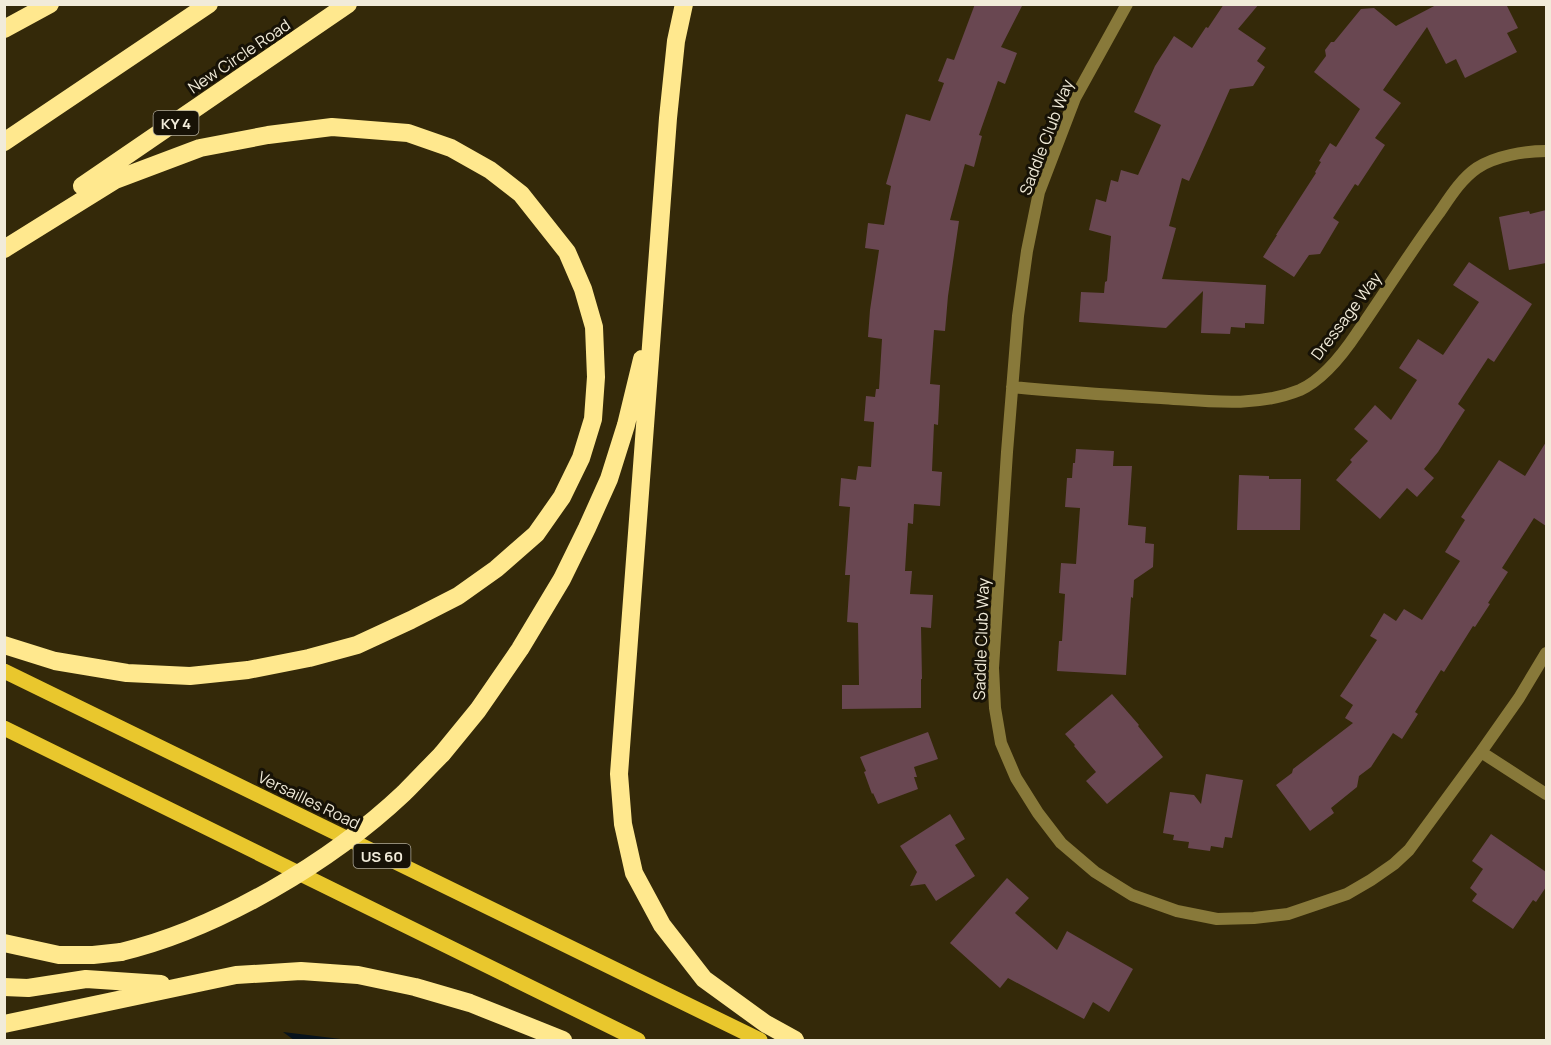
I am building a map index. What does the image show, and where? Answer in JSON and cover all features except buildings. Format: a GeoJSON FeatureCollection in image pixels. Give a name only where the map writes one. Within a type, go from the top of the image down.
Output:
{"type":"FeatureCollection","features":[{"type":"Feature","properties":{"kind":"highway"},"geometry":{"type":"LineString","coordinates":[[4,29],[50,4]]}},
{"type":"Feature","properties":{"kind":"highway"},"geometry":{"type":"LineString","coordinates":[[4,142],[209,4]]}},
{"type":"Feature","properties":{"kind":"highway","name":"New Circle Road"},"geometry":{"type":"LineString","coordinates":[[4,241],[348,4]]}},
{"type":"Feature","properties":{"kind":"highway"},"geometry":{"type":"LineString","coordinates":[[684,4],[676,41],[661,202],[620,774],[623,824],[634,873],[662,925],[704,979],[766,1024],[795,1041]]}},
{"type":"Feature","properties":{"kind":"highway"},"geometry":{"type":"LineString","coordinates":[[4,249],[115,180],[200,148],[268,135],[332,127],[408,133],[451,148],[490,171],[521,194],[567,252],[583,289],[594,327],[596,377],[593,419],[581,458],[562,497],[536,534],[458,596],[357,645],[309,658],[248,670],[190,676],[127,673],[96,668],[55,661],[4,645]]}},
{"type":"Feature","properties":{"kind":"highway"},"geometry":{"type":"LineString","coordinates":[[4,944],[59,955],[93,956],[121,952],[162,940],[225,914],[271,889],[322,858],[404,793],[442,754],[478,710],[520,649],[562,579],[609,479],[626,425],[654,307]]}},
{"type":"Feature","properties":{"kind":"highway"},"geometry":{"type":"LineString","coordinates":[[4,1024],[236,975],[301,971],[358,975],[415,987],[470,1003],[562,1041]]}},
{"type":"Feature","properties":{"kind":"highway"},"geometry":{"type":"LineString","coordinates":[[4,987],[28,988],[86,979],[182,986]]}},
{"type":"Feature","properties":{"kind":"main road","name":"Versailles Road"},"geometry":{"type":"LineString","coordinates":[[4,671],[760,1041]]}},
{"type":"Feature","properties":{"kind":"main road"},"geometry":{"type":"LineString","coordinates":[[4,728],[638,1041]]}},
{"type":"Feature","properties":{"kind":"street","name":"Saddle Club Way"},"geometry":{"type":"LineString","coordinates":[[1127,4],[1075,98],[1039,192],[1027,251],[1018,316],[993,668],[995,708],[1001,743],[1016,778],[1038,813],[1061,843],[1095,872],[1132,895],[1177,911],[1217,919],[1288,914],[1347,894],[1394,864],[1409,850],[1519,698],[1546,653]]}},
{"type":"Feature","properties":{"kind":"street","name":"Dressage Way"},"geometry":{"type":"LineString","coordinates":[[1012,387],[1074,393],[1238,402],[1265,400],[1301,389],[1327,370],[1349,344],[1416,245],[1464,181],[1478,168],[1506,156],[1546,151]]}},
{"type":"Feature","properties":{"kind":"street"},"geometry":{"type":"LineString","coordinates":[[1481,752],[1546,794]]}},
{"type":"Feature","properties":{"kind":"shaded area"},"geometry":{"type":"Polygon","coordinates":[[[283,1032],[349,1040],[294,1040],[283,1032]]]}}]}
